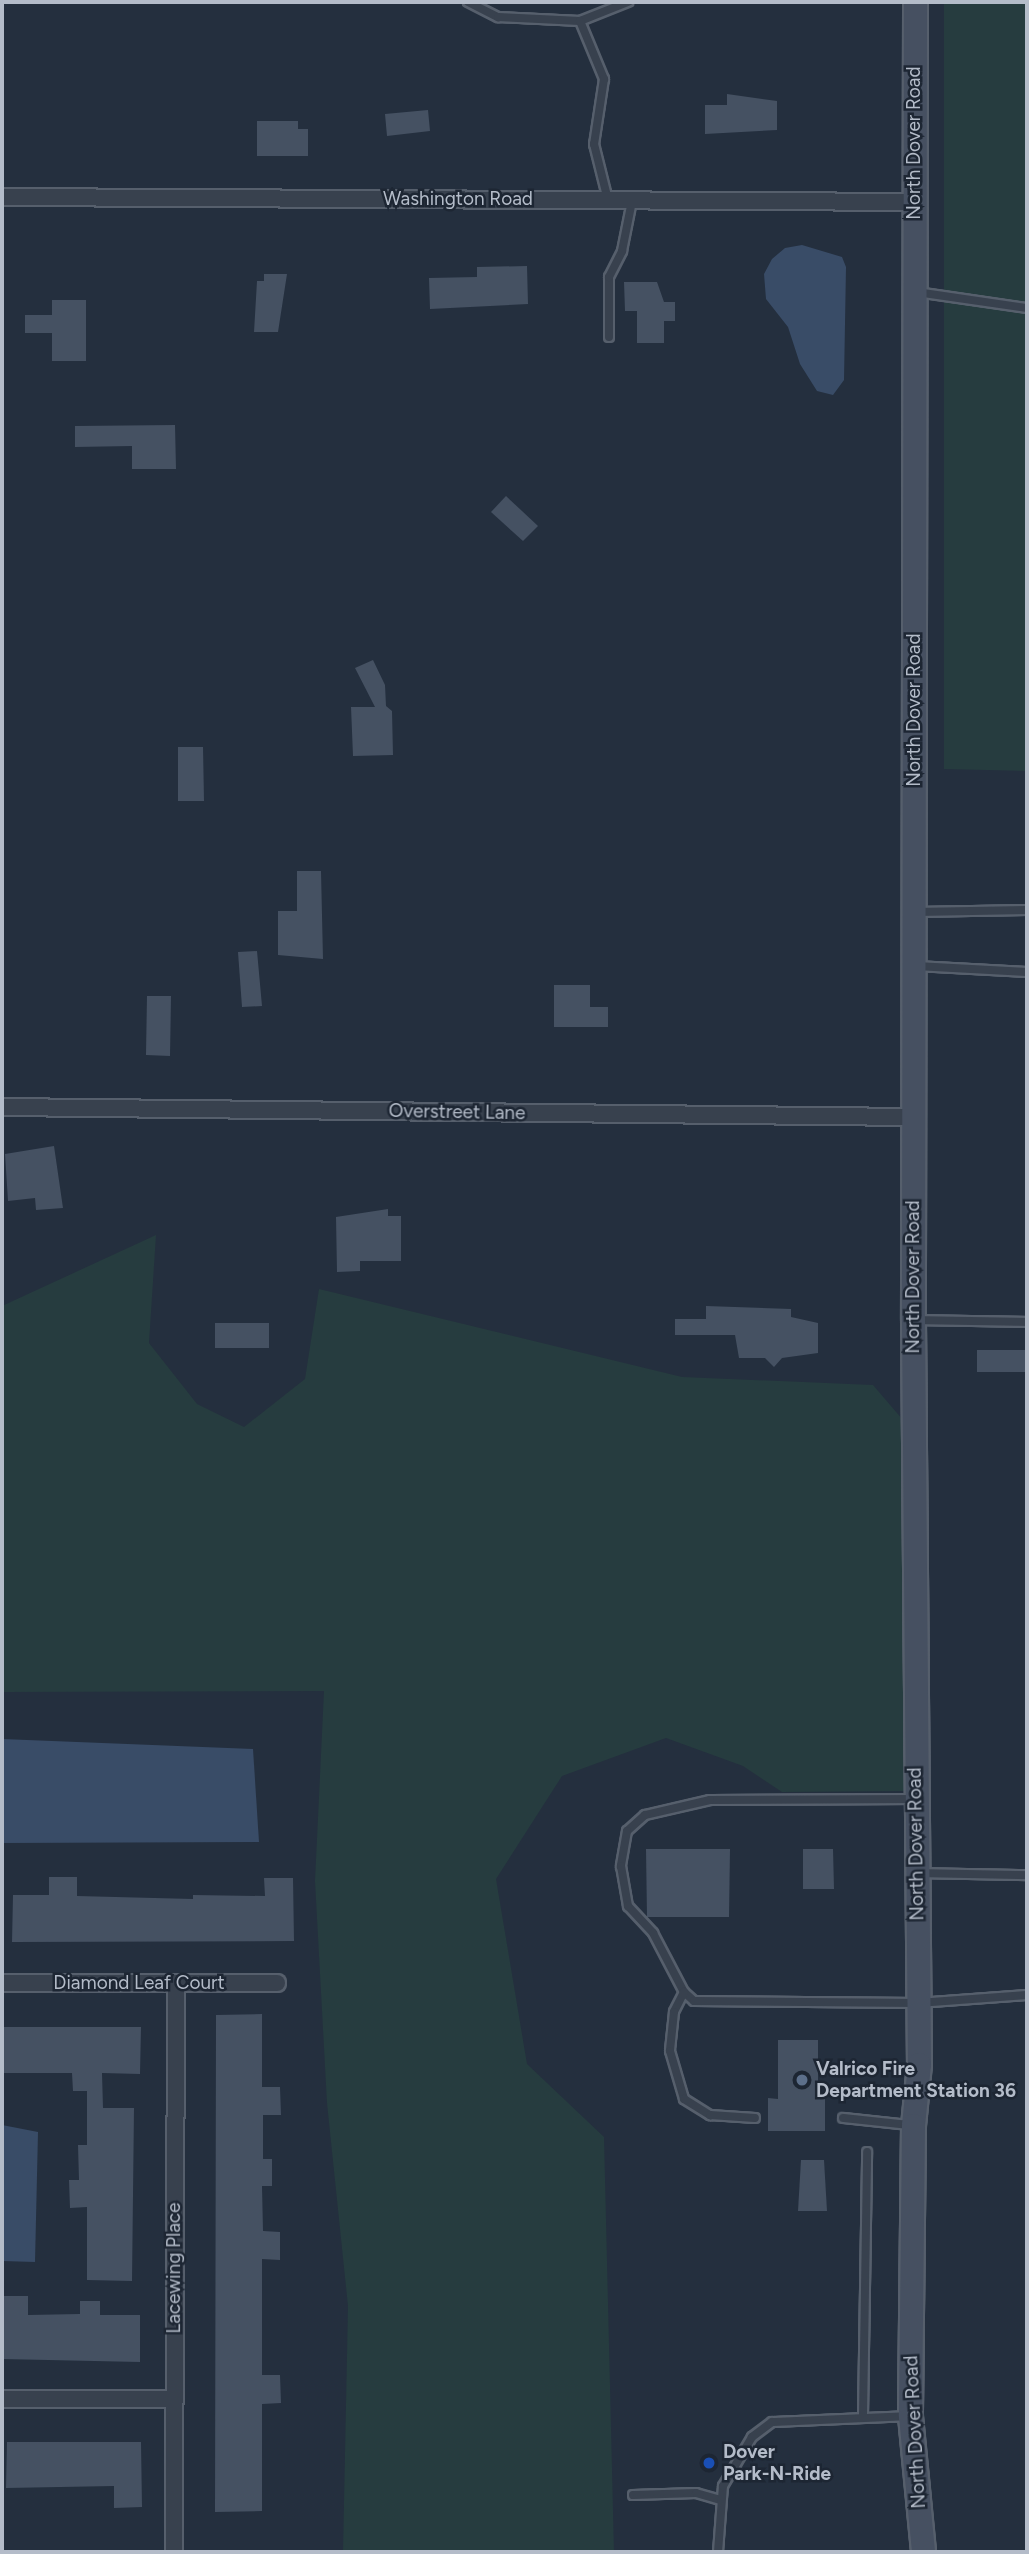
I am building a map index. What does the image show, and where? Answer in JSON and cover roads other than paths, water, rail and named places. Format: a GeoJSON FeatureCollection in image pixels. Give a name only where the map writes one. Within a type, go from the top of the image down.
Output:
{"type":"FeatureCollection","features":[{"type":"Feature","properties":{"kind":"street","name":"North Dover Road"},"geometry":{"type":"LineString","coordinates":[[915,2],[913,1320],[918,2003],[913,2125],[910,2416],[923,2552]]}},
{"type":"Feature","properties":{"kind":"street","name":"Washington Road"},"geometry":{"type":"LineString","coordinates":[[2,197],[914,202]]}},
{"type":"Feature","properties":{"kind":"street","name":"Overstreet Lane"},"geometry":{"type":"LineString","coordinates":[[2,1107],[913,1117]]}},
{"type":"Feature","properties":{"kind":"street","name":"Diamond Leaf Court"},"geometry":{"type":"LineString","coordinates":[[2,1983],[277,1983]]}},
{"type":"Feature","properties":{"kind":"street","name":"Lacewing Place"},"geometry":{"type":"LineString","coordinates":[[173,2552],[176,1983]]}},
{"type":"Feature","properties":{"kind":"street"},"geometry":{"type":"LineString","coordinates":[[2,2399],[173,2399]]}},
{"type":"Feature","properties":{"kind":"lane"},"geometry":{"type":"LineString","coordinates":[[468,2],[498,17],[580,21],[628,2]]}},
{"type":"Feature","properties":{"kind":"lane"},"geometry":{"type":"LineString","coordinates":[[580,21],[604,79],[594,144],[608,200]]}},
{"type":"Feature","properties":{"kind":"lane"},"geometry":{"type":"LineString","coordinates":[[609,337],[609,277],[622,251],[632,201]]}},
{"type":"Feature","properties":{"kind":"lane"},"geometry":{"type":"LineString","coordinates":[[914,292],[1027,308]]}},
{"type":"Feature","properties":{"kind":"lane"},"geometry":{"type":"LineString","coordinates":[[914,912],[1027,910]]}},
{"type":"Feature","properties":{"kind":"lane"},"geometry":{"type":"LineString","coordinates":[[914,966],[1027,972]]}},
{"type":"Feature","properties":{"kind":"lane"},"geometry":{"type":"LineString","coordinates":[[913,1320],[1027,1322]]}},
{"type":"Feature","properties":{"kind":"lane"},"geometry":{"type":"LineString","coordinates":[[916,1799],[710,1800],[645,1815],[627,1830],[621,1866],[628,1906],[659,1942],[684,1992],[706,2003],[918,2003],[1027,1995]]}},
{"type":"Feature","properties":{"kind":"lane"},"geometry":{"type":"LineString","coordinates":[[917,1873],[1027,1875]]}},
{"type":"Feature","properties":{"kind":"lane"},"geometry":{"type":"LineString","coordinates":[[684,1992],[674,2012],[670,2052],[684,2099],[710,2115],[755,2118]]}},
{"type":"Feature","properties":{"kind":"lane"},"geometry":{"type":"LineString","coordinates":[[844,2118],[913,2125]]}},
{"type":"Feature","properties":{"kind":"lane"},"geometry":{"type":"LineString","coordinates":[[863,2416],[867,2152]]}},
{"type":"Feature","properties":{"kind":"lane"},"geometry":{"type":"LineString","coordinates":[[718,2552],[720,2500],[735,2460],[772,2423],[863,2416],[910,2416]]}},
{"type":"Feature","properties":{"kind":"lane"},"geometry":{"type":"LineString","coordinates":[[633,2495],[696,2493],[720,2500]]}},
{"type":"Feature","properties":{"kind":"water"},"geometry":{"type":"Polygon","coordinates":[[[802,245],[842,257],[846,267],[844,380],[833,395],[817,391],[800,364],[788,327],[766,299],[764,274],[772,259],[785,248],[802,245]]]}},
{"type":"Feature","properties":{"kind":"water"},"geometry":{"type":"Polygon","coordinates":[[[2,1739],[253,1749],[259,1842],[2,1843],[2,1739]]]}},
{"type":"Feature","properties":{"kind":"water"},"geometry":{"type":"Polygon","coordinates":[[[2,2125],[38,2132],[35,2262],[2,2261],[2,2125]]]}},
{"type":"Feature","properties":{"kind":"place","name":"Valrico Fire Department Station 36"},"geometry":{"type":"Point","coordinates":[802,2080]}},
{"type":"Feature","properties":{"kind":"place","name":"Dover Park-N-Ride"},"geometry":{"type":"Point","coordinates":[709,2463]}}]}
